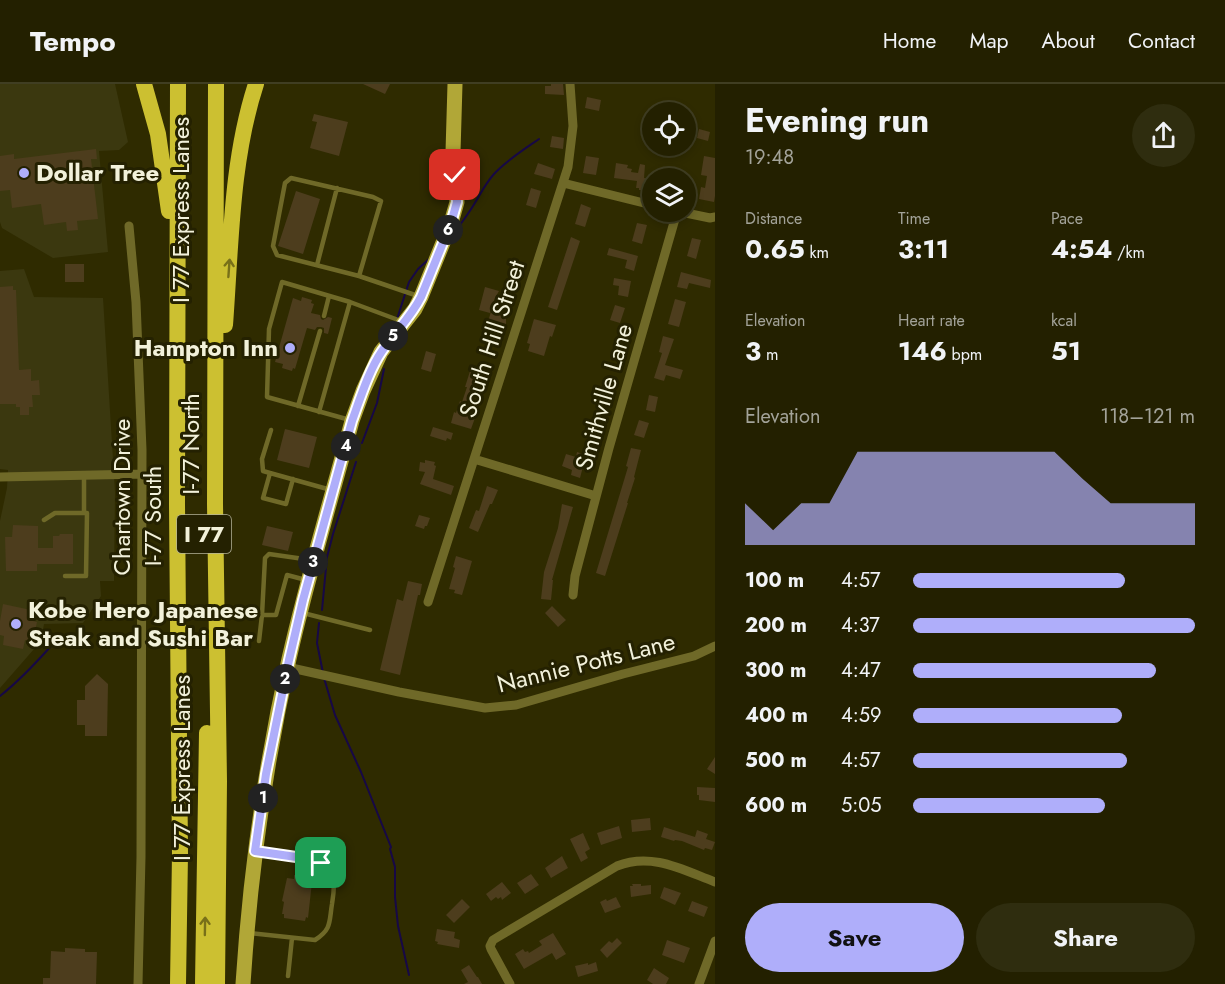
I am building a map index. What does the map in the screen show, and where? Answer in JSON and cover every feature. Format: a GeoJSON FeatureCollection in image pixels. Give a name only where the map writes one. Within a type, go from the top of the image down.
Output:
{"type":"FeatureCollection","features":[{"type":"Feature","properties":{"kind":"highway"},"geometry":{"type":"LineString","coordinates":[[144,84],[161,154],[177,281]]}},
{"type":"Feature","properties":{"kind":"highway","name":"I-77 South"},"geometry":{"type":"LineString","coordinates":[[178,84],[177,504],[180,855],[178,984]]}},
{"type":"Feature","properties":{"kind":"highway","name":"I 77 Express Lanes"},"geometry":{"type":"LineString","coordinates":[[188,984],[190,865],[187,504],[189,84]]}},
{"type":"Feature","properties":{"kind":"highway","name":"I 77 Express Lanes"},"geometry":{"type":"LineString","coordinates":[[203,984],[207,718],[204,504],[206,84]]}},
{"type":"Feature","properties":{"kind":"highway","name":"I-77 North"},"geometry":{"type":"LineString","coordinates":[[216,84],[214,431],[219,781],[217,984]]}},
{"type":"Feature","properties":{"kind":"highway"},"geometry":{"type":"LineString","coordinates":[[214,431],[238,161],[256,84]]}},
{"type":"Feature","properties":{"kind":"main road"},"geometry":{"type":"LineString","coordinates":[[243,984],[255,851],[266,774],[287,667],[352,421],[363,391],[381,352],[415,309],[451,223],[457,202],[453,152],[455,84]]}},
{"type":"Feature","properties":{"kind":"street","name":"South Hill Street"},"geometry":{"type":"LineString","coordinates":[[428,602],[568,167],[573,126],[570,84]]}},
{"type":"Feature","properties":{"kind":"street"},"geometry":{"type":"LineString","coordinates":[[563,183],[642,203]]}},
{"type":"Feature","properties":{"kind":"street"},"geometry":{"type":"LineString","coordinates":[[696,215],[715,218]]}},
{"type":"Feature","properties":{"kind":"street","name":"Smithville Lane"},"geometry":{"type":"LineString","coordinates":[[573,595],[575,576],[596,496],[676,222]]}},
{"type":"Feature","properties":{"kind":"street","name":"Chartown Drive"},"geometry":{"type":"LineString","coordinates":[[129,226],[141,394],[142,474],[141,857],[138,984]]}},
{"type":"Feature","properties":{"kind":"street"},"geometry":{"type":"LineString","coordinates":[[474,459],[596,496]]}},
{"type":"Feature","properties":{"kind":"street"},"geometry":{"type":"LineString","coordinates":[[0,477],[142,474]]}},
{"type":"Feature","properties":{"kind":"street","name":"Nannie Potts Lane"},"geometry":{"type":"LineString","coordinates":[[287,667],[485,708],[516,705],[694,656],[715,646]]}},
{"type":"Feature","properties":{"kind":"street"},"geometry":{"type":"LineString","coordinates":[[510,984],[490,949],[491,942],[617,866],[640,860],[656,861],[715,882]]}},
{"type":"Feature","properties":{"kind":"street"},"geometry":{"type":"LineString","coordinates":[[699,984],[715,941]]}},
{"type":"Feature","properties":{"kind":"lane"},"geometry":{"type":"LineString","coordinates":[[359,276],[381,201],[373,197],[291,178],[285,183],[273,246],[277,255],[359,276],[421,297]]}},
{"type":"Feature","properties":{"kind":"lane"},"geometry":{"type":"LineString","coordinates":[[317,265],[337,189]]}},
{"type":"Feature","properties":{"kind":"lane"},"geometry":{"type":"LineString","coordinates":[[352,421],[267,397],[269,329],[282,282],[350,302],[405,322]]}},
{"type":"Feature","properties":{"kind":"lane"},"geometry":{"type":"LineString","coordinates":[[324,316],[329,296]]}},
{"type":"Feature","properties":{"kind":"lane"},"geometry":{"type":"LineString","coordinates":[[319,412],[350,302]]}},
{"type":"Feature","properties":{"kind":"lane"},"geometry":{"type":"LineString","coordinates":[[298,406],[320,332]]}},
{"type":"Feature","properties":{"kind":"lane"},"geometry":{"type":"LineString","coordinates":[[271,429],[262,459],[264,471],[334,491]]}},
{"type":"Feature","properties":{"kind":"lane"},"geometry":{"type":"LineString","coordinates":[[270,473],[264,498],[286,504],[293,479]]}},
{"type":"Feature","properties":{"kind":"lane"},"geometry":{"type":"LineString","coordinates":[[65,576],[86,576],[87,513],[84,513],[84,475]]}},
{"type":"Feature","properties":{"kind":"lane"},"geometry":{"type":"LineString","coordinates":[[44,520],[55,513],[84,513]]}},
{"type":"Feature","properties":{"kind":"lane"},"geometry":{"type":"LineString","coordinates":[[259,641],[265,558],[268,554],[314,560]]}},
{"type":"Feature","properties":{"kind":"lane"},"geometry":{"type":"LineString","coordinates":[[262,615],[276,615],[287,575],[309,581]]}},
{"type":"Feature","properties":{"kind":"lane"},"geometry":{"type":"LineString","coordinates":[[300,613],[370,630]]}},
{"type":"Feature","properties":{"kind":"lane"},"geometry":{"type":"LineString","coordinates":[[247,933],[315,940],[329,927],[334,884],[332,877],[321,863],[310,859],[255,851]]}},
{"type":"Feature","properties":{"kind":"lane"},"geometry":{"type":"LineString","coordinates":[[288,976],[292,938]]}},
{"type":"Feature","properties":{"kind":"shaded area"},"geometry":{"type":"Polygon","coordinates":[[[0,84],[115,84],[128,142],[119,150],[99,151],[108,252],[53,258],[2,228],[0,222],[0,84]]]}},
{"type":"Feature","properties":{"kind":"shaded area"},"geometry":{"type":"Polygon","coordinates":[[[24,269],[34,297],[103,298],[115,492],[114,581],[100,581],[101,596],[83,623],[44,624],[41,641],[0,688],[0,521],[7,488],[8,470],[0,469],[0,271],[24,269]]]}},
{"type":"Feature","properties":{"kind":"building"},"geometry":{"type":"Polygon","coordinates":[[[363,84],[390,84],[385,94],[363,84]]]}},
{"type":"Feature","properties":{"kind":"building"},"geometry":{"type":"Polygon","coordinates":[[[551,84],[563,84],[564,95],[545,94],[545,86],[551,86],[551,84]]]}},
{"type":"Feature","properties":{"kind":"building"},"geometry":{"type":"Polygon","coordinates":[[[587,97],[601,100],[599,111],[585,108],[587,97]]]}},
{"type":"Feature","properties":{"kind":"building"},"geometry":{"type":"Polygon","coordinates":[[[314,114],[348,122],[339,156],[310,148],[317,122],[312,121],[314,114]]]}},
{"type":"Feature","properties":{"kind":"building"},"geometry":{"type":"Polygon","coordinates":[[[699,129],[710,132],[708,141],[697,138],[699,129]]]}},
{"type":"Feature","properties":{"kind":"building"},"geometry":{"type":"Polygon","coordinates":[[[552,136],[564,138],[563,149],[550,147],[552,136]]]}},
{"type":"Feature","properties":{"kind":"building"},"geometry":{"type":"Polygon","coordinates":[[[96,149],[97,159],[91,159],[98,219],[77,221],[78,230],[67,231],[66,222],[44,225],[41,204],[12,208],[10,190],[0,191],[0,156],[14,154],[14,159],[96,149]]]}},
{"type":"Feature","properties":{"kind":"building"},"geometry":{"type":"Polygon","coordinates":[[[586,156],[599,158],[596,175],[583,173],[586,156]]]}},
{"type":"Feature","properties":{"kind":"building"},"geometry":{"type":"Polygon","coordinates":[[[704,156],[715,158],[714,202],[699,199],[701,187],[705,188],[707,176],[701,175],[704,156]]]}},
{"type":"Feature","properties":{"kind":"building"},"geometry":{"type":"Polygon","coordinates":[[[538,163],[555,169],[552,179],[534,174],[538,163]]]}},
{"type":"Feature","properties":{"kind":"building"},"geometry":{"type":"Polygon","coordinates":[[[616,163],[628,165],[627,168],[632,169],[631,172],[638,173],[640,164],[645,165],[645,168],[642,168],[642,190],[636,188],[637,181],[614,178],[616,163]]]}},
{"type":"Feature","properties":{"kind":"building"},"geometry":{"type":"Polygon","coordinates":[[[531,188],[541,191],[536,208],[526,205],[531,188]]]}},
{"type":"Feature","properties":{"kind":"building"},"geometry":{"type":"Polygon","coordinates":[[[296,191],[320,199],[303,254],[278,246],[296,191]]]}},
{"type":"Feature","properties":{"kind":"building"},"geometry":{"type":"Polygon","coordinates":[[[581,204],[591,208],[585,227],[575,224],[581,204]]]}},
{"type":"Feature","properties":{"kind":"building"},"geometry":{"type":"Polygon","coordinates":[[[637,223],[647,225],[642,244],[632,241],[637,223]]]}},
{"type":"Feature","properties":{"kind":"building"},"geometry":{"type":"Polygon","coordinates":[[[571,237],[580,241],[557,310],[548,307],[571,237]]]}},
{"type":"Feature","properties":{"kind":"building"},"geometry":{"type":"Polygon","coordinates":[[[692,238],[701,240],[696,259],[687,256],[692,238]]]}},
{"type":"Feature","properties":{"kind":"building"},"geometry":{"type":"Polygon","coordinates":[[[609,248],[638,256],[634,271],[625,268],[627,260],[607,255],[609,248]]]}},
{"type":"Feature","properties":{"kind":"building"},"geometry":{"type":"Polygon","coordinates":[[[65,264],[84,264],[84,282],[65,282],[65,264]]]}},
{"type":"Feature","properties":{"kind":"building"},"geometry":{"type":"Polygon","coordinates":[[[681,272],[711,280],[710,288],[689,283],[687,289],[677,287],[681,272]]]}},
{"type":"Feature","properties":{"kind":"building"},"geometry":{"type":"Polygon","coordinates":[[[614,278],[631,281],[628,297],[618,295],[619,286],[613,285],[614,278]]]}},
{"type":"Feature","properties":{"kind":"building"},"geometry":{"type":"Polygon","coordinates":[[[13,286],[13,290],[16,290],[19,370],[31,369],[31,381],[39,380],[40,395],[32,395],[33,407],[29,407],[29,415],[20,415],[20,407],[16,407],[16,404],[0,404],[0,287],[13,286]]]}},
{"type":"Feature","properties":{"kind":"building"},"geometry":{"type":"Polygon","coordinates":[[[485,287],[499,291],[490,313],[479,310],[485,287]]]}},
{"type":"Feature","properties":{"kind":"building","name":"Hampton Inn"},"geometry":{"type":"Polygon","coordinates":[[[302,297],[312,300],[311,303],[314,304],[311,313],[320,315],[323,320],[328,317],[332,318],[328,334],[324,333],[324,328],[321,327],[315,330],[307,328],[295,369],[293,368],[292,371],[282,368],[283,364],[275,362],[293,298],[301,301],[302,297]]]}},
{"type":"Feature","properties":{"kind":"building"},"geometry":{"type":"Polygon","coordinates":[[[675,299],[686,302],[679,327],[668,324],[675,299]]]}},
{"type":"Feature","properties":{"kind":"building"},"geometry":{"type":"Polygon","coordinates":[[[615,305],[625,308],[620,323],[610,320],[615,305]]]}},
{"type":"Feature","properties":{"kind":"building"},"geometry":{"type":"Polygon","coordinates":[[[491,312],[506,316],[506,326],[488,321],[491,312]]]}},
{"type":"Feature","properties":{"kind":"building"},"geometry":{"type":"Polygon","coordinates":[[[534,319],[556,325],[544,356],[528,351],[530,344],[527,343],[534,319]]]}},
{"type":"Feature","properties":{"kind":"building"},"geometry":{"type":"Polygon","coordinates":[[[663,336],[674,339],[665,365],[683,370],[680,379],[666,375],[664,381],[654,378],[662,353],[659,352],[663,336]]]}},
{"type":"Feature","properties":{"kind":"building"},"geometry":{"type":"Polygon","coordinates":[[[426,351],[436,354],[431,372],[421,369],[426,351]]]}},
{"type":"Feature","properties":{"kind":"building"},"geometry":{"type":"Polygon","coordinates":[[[471,368],[481,371],[469,416],[475,418],[471,429],[451,423],[454,412],[456,413],[460,401],[462,402],[471,368]]]}},
{"type":"Feature","properties":{"kind":"building"},"geometry":{"type":"Polygon","coordinates":[[[649,395],[658,397],[655,412],[646,410],[649,395]]]}},
{"type":"Feature","properties":{"kind":"building"},"geometry":{"type":"Polygon","coordinates":[[[639,420],[649,423],[644,438],[634,435],[639,420]]]}},
{"type":"Feature","properties":{"kind":"building"},"geometry":{"type":"Polygon","coordinates":[[[433,427],[453,433],[451,440],[447,438],[446,441],[430,436],[433,427]]]}},
{"type":"Feature","properties":{"kind":"building"},"geometry":{"type":"Polygon","coordinates":[[[285,429],[317,437],[309,468],[277,460],[285,429]]]}},
{"type":"Feature","properties":{"kind":"building"},"geometry":{"type":"Polygon","coordinates":[[[631,448],[641,450],[628,503],[605,576],[596,573],[628,467],[626,466],[631,448]]]}},
{"type":"Feature","properties":{"kind":"building"},"geometry":{"type":"Polygon","coordinates":[[[577,452],[586,455],[580,478],[571,475],[572,470],[562,466],[566,454],[576,457],[577,452]]]}},
{"type":"Feature","properties":{"kind":"building"},"geometry":{"type":"Polygon","coordinates":[[[425,460],[435,462],[433,479],[454,486],[451,495],[420,484],[425,472],[419,471],[420,462],[425,463],[425,460]]]}},
{"type":"Feature","properties":{"kind":"building"},"geometry":{"type":"Polygon","coordinates":[[[487,486],[498,490],[478,532],[469,528],[476,510],[479,511],[487,486]]]}},
{"type":"Feature","properties":{"kind":"building"},"geometry":{"type":"Polygon","coordinates":[[[562,504],[573,507],[552,580],[551,600],[541,599],[544,572],[558,528],[562,504]]]}},
{"type":"Feature","properties":{"kind":"building"},"geometry":{"type":"Polygon","coordinates":[[[419,515],[430,518],[424,529],[415,526],[419,515]]]}},
{"type":"Feature","properties":{"kind":"building"},"geometry":{"type":"Polygon","coordinates":[[[13,525],[38,526],[38,548],[53,548],[53,536],[73,534],[73,564],[37,564],[37,571],[6,571],[5,537],[12,537],[13,525]]]}},
{"type":"Feature","properties":{"kind":"building"},"geometry":{"type":"Polygon","coordinates":[[[267,526],[293,532],[288,551],[262,545],[267,526]]]}},
{"type":"Feature","properties":{"kind":"building"},"geometry":{"type":"Polygon","coordinates":[[[456,556],[472,561],[462,595],[449,589],[456,556]]]}},
{"type":"Feature","properties":{"kind":"building"},"geometry":{"type":"Polygon","coordinates":[[[408,581],[422,584],[400,675],[380,670],[397,599],[403,601],[408,581]]]}},
{"type":"Feature","properties":{"kind":"building"},"geometry":{"type":"Polygon","coordinates":[[[3,604],[31,610],[29,620],[37,622],[33,641],[25,640],[23,649],[3,645],[4,636],[0,635],[0,621],[3,604]]]}},
{"type":"Feature","properties":{"kind":"building"},"geometry":{"type":"Polygon","coordinates":[[[552,606],[566,620],[558,627],[545,613],[552,606]]]}},
{"type":"Feature","properties":{"kind":"building"},"geometry":{"type":"Polygon","coordinates":[[[97,674],[108,684],[107,736],[85,736],[85,725],[77,725],[77,700],[85,700],[85,686],[97,674]]]}},
{"type":"Feature","properties":{"kind":"building"},"geometry":{"type":"Polygon","coordinates":[[[715,757],[715,774],[707,769],[715,757]]]}},
{"type":"Feature","properties":{"kind":"building"},"geometry":{"type":"Polygon","coordinates":[[[697,787],[715,788],[715,802],[699,800],[697,787]]]}},
{"type":"Feature","properties":{"kind":"building"},"geometry":{"type":"Polygon","coordinates":[[[650,818],[651,830],[632,832],[631,820],[650,818]]]}},
{"type":"Feature","properties":{"kind":"building"},"geometry":{"type":"Polygon","coordinates":[[[619,826],[622,838],[601,845],[597,833],[619,826]]]}},
{"type":"Feature","properties":{"kind":"building"},"geometry":{"type":"Polygon","coordinates":[[[664,827],[695,837],[697,830],[708,834],[706,839],[715,842],[712,850],[705,848],[704,850],[682,841],[661,837],[664,827]]]}},
{"type":"Feature","properties":{"kind":"building"},"geometry":{"type":"Polygon","coordinates":[[[583,833],[590,849],[585,852],[588,858],[581,862],[570,839],[583,833]]]}},
{"type":"Feature","properties":{"kind":"building"},"geometry":{"type":"Polygon","coordinates":[[[562,856],[568,868],[551,878],[545,868],[562,856]]]}},
{"type":"Feature","properties":{"kind":"building"},"geometry":{"type":"Polygon","coordinates":[[[531,874],[539,885],[525,894],[517,883],[531,874]]]}},
{"type":"Feature","properties":{"kind":"building"},"geometry":{"type":"Polygon","coordinates":[[[294,875],[304,877],[303,881],[312,882],[308,918],[306,917],[305,921],[284,918],[282,914],[287,878],[294,879],[294,875]]]}},
{"type":"Feature","properties":{"kind":"building"},"geometry":{"type":"Polygon","coordinates":[[[502,882],[511,893],[502,900],[501,897],[498,899],[496,897],[491,901],[486,894],[502,882]]]}},
{"type":"Feature","properties":{"kind":"building"},"geometry":{"type":"Polygon","coordinates":[[[632,884],[651,885],[651,894],[631,897],[630,886],[633,886],[632,884]]]}},
{"type":"Feature","properties":{"kind":"building"},"geometry":{"type":"Polygon","coordinates":[[[664,887],[681,893],[675,905],[660,898],[664,887]]]}},
{"type":"Feature","properties":{"kind":"building"},"geometry":{"type":"Polygon","coordinates":[[[616,897],[621,907],[605,913],[600,902],[616,897]]]}},
{"type":"Feature","properties":{"kind":"building"},"geometry":{"type":"Polygon","coordinates":[[[462,899],[470,907],[454,923],[446,915],[462,899]]]}},
{"type":"Feature","properties":{"kind":"building"},"geometry":{"type":"Polygon","coordinates":[[[692,901],[708,907],[704,917],[688,911],[692,901]]]}},
{"type":"Feature","properties":{"kind":"building"},"geometry":{"type":"Polygon","coordinates":[[[437,929],[455,932],[454,938],[460,940],[459,948],[437,944],[438,942],[435,941],[437,929]]]}},
{"type":"Feature","properties":{"kind":"building"},"geometry":{"type":"Polygon","coordinates":[[[553,933],[566,954],[556,960],[552,953],[524,969],[515,954],[523,949],[529,953],[542,945],[539,941],[553,933]]]}},
{"type":"Feature","properties":{"kind":"building"},"geometry":{"type":"Polygon","coordinates":[[[617,938],[622,943],[607,958],[600,950],[609,941],[612,943],[617,938]]]}},
{"type":"Feature","properties":{"kind":"building"},"geometry":{"type":"Polygon","coordinates":[[[667,940],[690,948],[684,963],[662,955],[667,940]]]}},
{"type":"Feature","properties":{"kind":"building"},"geometry":{"type":"Polygon","coordinates":[[[65,948],[97,952],[96,984],[43,984],[43,978],[50,978],[51,951],[65,952],[65,948]]]}},
{"type":"Feature","properties":{"kind":"building"},"geometry":{"type":"Polygon","coordinates":[[[596,962],[598,971],[578,977],[575,966],[596,962]]]}},
{"type":"Feature","properties":{"kind":"building"},"geometry":{"type":"Polygon","coordinates":[[[469,965],[482,984],[464,984],[468,982],[461,970],[469,965]]]}},
{"type":"Feature","properties":{"kind":"building"},"geometry":{"type":"Polygon","coordinates":[[[654,968],[669,978],[666,984],[653,984],[647,980],[654,968]]]}},
{"type":"Feature","properties":{"kind":"waterway"},"geometry":{"type":"LineString","coordinates":[[454,234],[494,174],[539,139]]}},
{"type":"Feature","properties":{"kind":"waterway"},"geometry":{"type":"LineString","coordinates":[[397,319],[409,282],[429,259]]}},
{"type":"Feature","properties":{"kind":"waterway"},"geometry":{"type":"LineString","coordinates":[[362,443],[377,403],[384,369]]}},
{"type":"Feature","properties":{"kind":"waterway"},"geometry":{"type":"LineString","coordinates":[[322,610],[327,557],[356,462]]}},
{"type":"Feature","properties":{"kind":"waterway"},"geometry":{"type":"LineString","coordinates":[[319,623],[317,643],[323,673]]}},
{"type":"Feature","properties":{"kind":"waterway"},"geometry":{"type":"LineString","coordinates":[[0,696],[53,645],[59,634]]}},
{"type":"Feature","properties":{"kind":"waterway"},"geometry":{"type":"LineString","coordinates":[[324,678],[335,715],[391,847],[395,867],[398,926],[409,975]]}},
{"type":"Feature","properties":{"kind":"place","name":"Dollar Tree"},"geometry":{"type":"Point","coordinates":[24,173]}},
{"type":"Feature","properties":{"kind":"place","name":"Hampton Inn"},"geometry":{"type":"Point","coordinates":[290,348]}},
{"type":"Feature","properties":{"kind":"place","name":"Kobe Hero Japanese Steak and Sushi Bar"},"geometry":{"type":"Point","coordinates":[16,624]}},
{"type":"Feature","properties":{"kind":"route"},"geometry":{"type":"LineString","coordinates":[[321,863],[310,859],[255,851],[273,735],[298,622],[352,421],[381,352],[415,309],[421,297],[451,223],[457,202],[455,175]]}}]}
